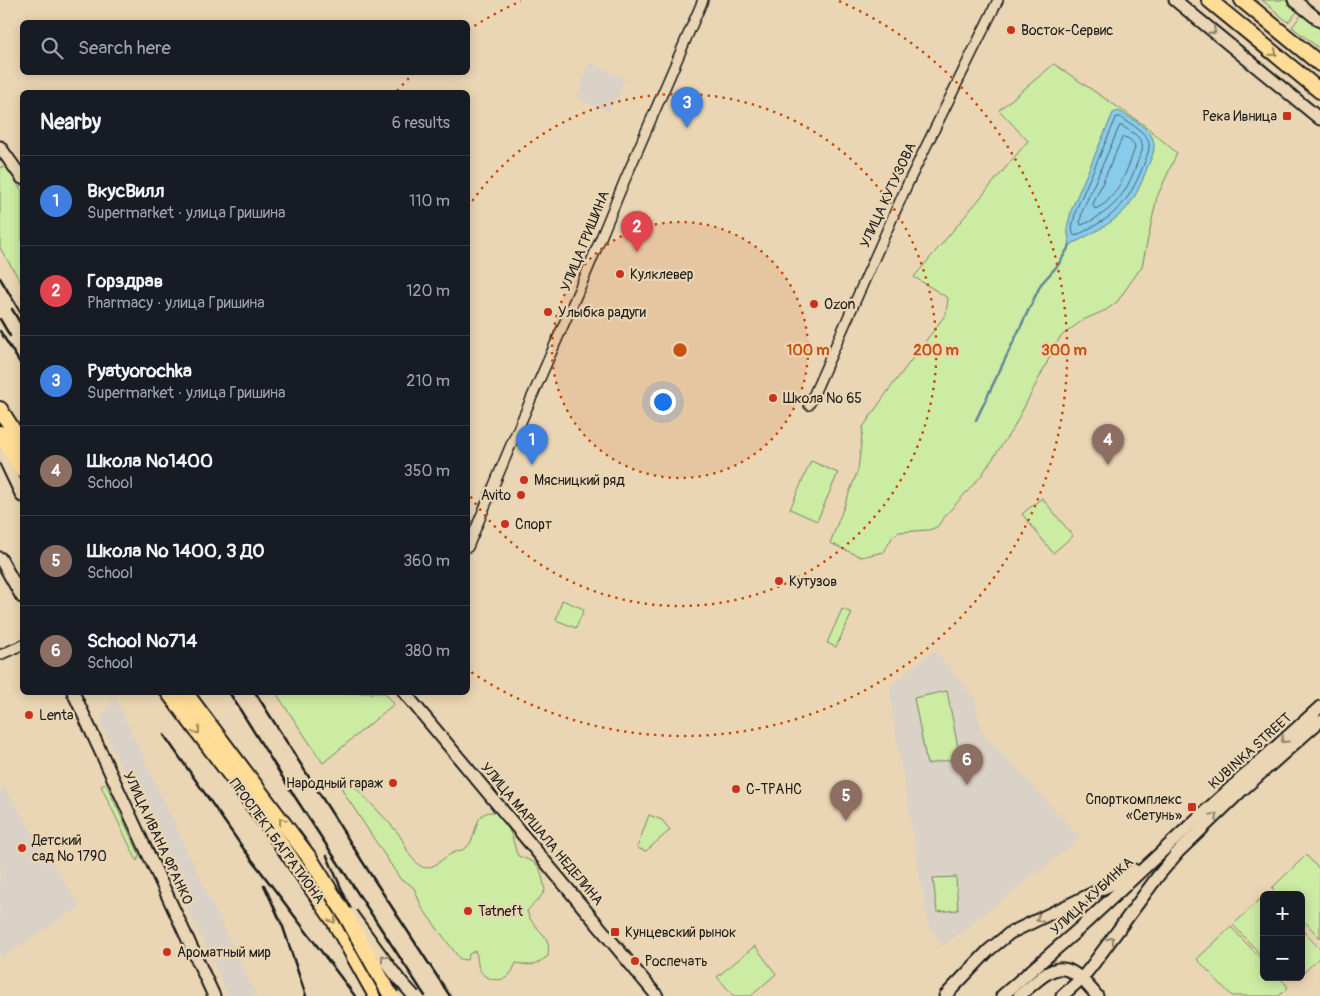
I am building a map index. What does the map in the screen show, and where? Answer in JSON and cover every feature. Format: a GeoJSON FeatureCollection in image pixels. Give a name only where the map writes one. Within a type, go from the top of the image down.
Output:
{"type":"FeatureCollection","features":[{"type":"Feature","properties":{"kind":"main road"},"geometry":{"type":"LineString","coordinates":[[1209,0],[1320,91]]}},
{"type":"Feature","properties":{"kind":"main road"},"geometry":{"type":"LineString","coordinates":[[1242,0],[1320,64]]}},
{"type":"Feature","properties":{"kind":"main road"},"geometry":{"type":"LineString","coordinates":[[0,409],[20,441]]}},
{"type":"Feature","properties":{"kind":"main road"},"geometry":{"type":"LineString","coordinates":[[0,433],[20,465]]}},
{"type":"Feature","properties":{"kind":"main road","name":"ПРОСПЕКТ БАГРАТИОНА"},"geometry":{"type":"LineString","coordinates":[[170,695],[270,828],[334,921],[376,996]]}},
{"type":"Feature","properties":{"kind":"main road","name":"ПРОСПЕКТ БАГРАТИОНА"},"geometry":{"type":"LineString","coordinates":[[187,695],[311,860],[345,914],[391,996]]}},
{"type":"Feature","properties":{"kind":"street","name":"УЛИЦА ГРИШИНА"},"geometry":{"type":"LineString","coordinates":[[470,542],[703,0]]}},
{"type":"Feature","properties":{"kind":"street","name":"УЛИЦА КУТУЗОВА"},"geometry":{"type":"LineString","coordinates":[[809,405],[908,183],[998,0]]}},
{"type":"Feature","properties":{"kind":"street"},"geometry":{"type":"LineString","coordinates":[[1175,0],[1320,119]]}},
{"type":"Feature","properties":{"kind":"street"},"geometry":{"type":"LineString","coordinates":[[1294,0],[1320,21]]}},
{"type":"Feature","properties":{"kind":"street"},"geometry":{"type":"LineString","coordinates":[[0,147],[20,175]]}},
{"type":"Feature","properties":{"kind":"street"},"geometry":{"type":"LineString","coordinates":[[0,450],[20,492]]}},
{"type":"Feature","properties":{"kind":"street"},"geometry":{"type":"LineString","coordinates":[[0,558],[20,593]]}},
{"type":"Feature","properties":{"kind":"street"},"geometry":{"type":"LineString","coordinates":[[0,655],[20,646]]}},
{"type":"Feature","properties":{"kind":"street","name":"УЛИЦА ИВАНА ФРАНКО"},"geometry":{"type":"LineString","coordinates":[[73,695],[214,996]]}},
{"type":"Feature","properties":{"kind":"street","name":"УЛИЦА МАРШАЛА НЕДЕЛИНА"},"geometry":{"type":"LineString","coordinates":[[406,695],[657,996]]}},
{"type":"Feature","properties":{"kind":"street","name":"УЛИЦА КУБИНКА"},"geometry":{"type":"LineString","coordinates":[[1003,995],[1080,928],[1320,707]]}},
{"type":"Feature","properties":{"kind":"street"},"geometry":{"type":"LineString","coordinates":[[1062,996],[1091,968],[1158,876],[1179,851],[1240,792],[1320,721]]}},
{"type":"Feature","properties":{"kind":"street"},"geometry":{"type":"LineString","coordinates":[[946,996],[997,942],[1010,933],[1114,883],[1172,842]]}},
{"type":"Feature","properties":{"kind":"street"},"geometry":{"type":"LineString","coordinates":[[311,860],[397,977],[414,996]]}},
{"type":"Feature","properties":{"kind":"street"},"geometry":{"type":"LineString","coordinates":[[1019,996],[1044,974],[1063,968],[1070,970],[1081,978],[1097,996]]}},
{"type":"Feature","properties":{"kind":"shaded area"},"geometry":{"type":"Polygon","coordinates":[[[590,63],[625,79],[609,112],[577,98],[583,85],[580,84],[590,63]]]}},
{"type":"Feature","properties":{"kind":"shaded area"},"geometry":{"type":"Polygon","coordinates":[[[934,650],[975,698],[981,731],[1081,838],[943,946],[928,924],[894,724],[890,686],[934,650]]]}},
{"type":"Feature","properties":{"kind":"shaded area"},"geometry":{"type":"Polygon","coordinates":[[[115,697],[256,996],[229,996],[100,721],[115,697]]]}},
{"type":"Feature","properties":{"kind":"shaded area","name":"Детский сад № 1790"},"geometry":{"type":"Polygon","coordinates":[[[4,786],[80,906],[0,959],[0,789],[4,786]]]}},
{"type":"Feature","properties":{"kind":"green space"},"geometry":{"type":"Polygon","coordinates":[[[1262,0],[1285,0],[1298,11],[1288,22],[1262,0]]]}},
{"type":"Feature","properties":{"kind":"green space"},"geometry":{"type":"Polygon","coordinates":[[[1302,14],[1320,29],[1320,49],[1292,27],[1302,14]]]}},
{"type":"Feature","properties":{"kind":"green space"},"geometry":{"type":"Polygon","coordinates":[[[1054,64],[1144,125],[1177,153],[1157,197],[1142,266],[1117,302],[1106,310],[1083,320],[1060,337],[1014,427],[981,476],[937,527],[929,530],[899,532],[893,536],[884,552],[861,557],[830,543],[858,470],[863,427],[946,314],[948,298],[914,277],[1028,141],[999,110],[1054,64]]]}},
{"type":"Feature","properties":{"kind":"green space"},"geometry":{"type":"Polygon","coordinates":[[[0,167],[6,167],[20,188],[20,281],[0,248],[0,167]]]}},
{"type":"Feature","properties":{"kind":"green space"},"geometry":{"type":"Polygon","coordinates":[[[811,461],[838,473],[817,521],[790,509],[811,461]]]}},
{"type":"Feature","properties":{"kind":"green space"},"geometry":{"type":"Polygon","coordinates":[[[1042,498],[1073,536],[1053,553],[1022,514],[1042,498]]]}},
{"type":"Feature","properties":{"kind":"green space"},"geometry":{"type":"Polygon","coordinates":[[[562,600],[584,609],[576,628],[556,620],[562,600]]]}},
{"type":"Feature","properties":{"kind":"green space"},"geometry":{"type":"Polygon","coordinates":[[[842,609],[852,613],[836,647],[827,643],[842,609]]]}},
{"type":"Feature","properties":{"kind":"green space"},"geometry":{"type":"Polygon","coordinates":[[[947,691],[960,758],[927,764],[914,698],[947,691]]]}},
{"type":"Feature","properties":{"kind":"green space"},"geometry":{"type":"Polygon","coordinates":[[[277,695],[387,695],[394,704],[323,763],[277,695]]]}},
{"type":"Feature","properties":{"kind":"green space"},"geometry":{"type":"Polygon","coordinates":[[[344,779],[350,782],[398,833],[413,859],[419,865],[428,868],[450,854],[467,847],[471,842],[479,819],[488,812],[495,812],[509,829],[518,856],[532,861],[541,871],[545,890],[527,911],[531,920],[546,939],[548,956],[533,964],[516,963],[512,972],[507,977],[498,980],[489,978],[482,973],[475,951],[469,954],[467,960],[460,959],[422,908],[414,888],[401,880],[344,793],[341,786],[344,779]]]}},
{"type":"Feature","properties":{"kind":"green space"},"geometry":{"type":"Polygon","coordinates":[[[106,784],[139,854],[137,861],[101,786],[106,784]]]}},
{"type":"Feature","properties":{"kind":"green space"},"geometry":{"type":"Polygon","coordinates":[[[649,815],[662,820],[670,830],[646,851],[637,848],[649,815]]]}},
{"type":"Feature","properties":{"kind":"green space"},"geometry":{"type":"Polygon","coordinates":[[[1306,855],[1320,870],[1320,938],[1305,922],[1305,891],[1275,891],[1272,888],[1306,855]]]}},
{"type":"Feature","properties":{"kind":"green space"},"geometry":{"type":"Polygon","coordinates":[[[956,877],[958,910],[937,912],[933,878],[956,877]]]}},
{"type":"Feature","properties":{"kind":"green space"},"geometry":{"type":"Polygon","coordinates":[[[1260,899],[1260,954],[1233,925],[1260,899]]]}},
{"type":"Feature","properties":{"kind":"green space"},"geometry":{"type":"Polygon","coordinates":[[[1231,927],[1260,958],[1260,981],[1283,981],[1288,987],[1279,996],[1232,996],[1197,959],[1231,927]]]}},
{"type":"Feature","properties":{"kind":"green space"},"geometry":{"type":"Polygon","coordinates":[[[1305,933],[1320,949],[1320,957],[1305,971],[1305,933]]]}},
{"type":"Feature","properties":{"kind":"green space"},"geometry":{"type":"Polygon","coordinates":[[[755,946],[776,974],[751,996],[734,996],[717,977],[755,946]]]}},
{"type":"Feature","properties":{"kind":"water"},"geometry":{"type":"Polygon","coordinates":[[[1119,111],[1146,129],[1152,137],[1154,148],[1152,156],[1136,194],[1122,213],[1105,226],[1070,245],[1067,228],[1072,208],[1113,113],[1119,111]]]}},
{"type":"Feature","properties":{"kind":"waterway"},"geometry":{"type":"LineString","coordinates":[[976,420],[1041,284],[1058,265],[1070,245]]}},
{"type":"Feature","properties":{"kind":"railway"},"geometry":{"type":"LineString","coordinates":[[0,278],[20,312]]}},
{"type":"Feature","properties":{"kind":"railway"},"geometry":{"type":"LineString","coordinates":[[12,309],[20,323]]}},
{"type":"Feature","properties":{"kind":"railway"},"geometry":{"type":"LineString","coordinates":[[0,319],[10,336]]}},
{"type":"Feature","properties":{"kind":"railway"},"geometry":{"type":"LineString","coordinates":[[0,331],[20,363]]}},
{"type":"Feature","properties":{"kind":"railway"},"geometry":{"type":"LineString","coordinates":[[231,695],[425,996]]}},
{"type":"Feature","properties":{"kind":"railway"},"geometry":{"type":"LineString","coordinates":[[257,695],[450,996]]}},
{"type":"Feature","properties":{"kind":"railway"},"geometry":{"type":"LineString","coordinates":[[164,735],[243,848],[355,996]]}},
{"type":"Feature","properties":{"kind":"railway"},"geometry":{"type":"LineString","coordinates":[[327,856],[361,933],[381,996]]}},
{"type":"Feature","properties":{"kind":"railway"},"geometry":{"type":"LineString","coordinates":[[264,885],[283,927],[306,996]]}},
{"type":"Feature","properties":{"kind":"place","name":"Восток-Сервис"},"geometry":{"type":"Point","coordinates":[1011,30]}},
{"type":"Feature","properties":{"kind":"place","name":"Река Ивница"},"geometry":{"type":"Point","coordinates":[1287,116]}},
{"type":"Feature","properties":{"kind":"place","name":"Pyatyorochka"},"geometry":{"type":"Point","coordinates":[687,128]}},
{"type":"Feature","properties":{"kind":"place","name":"Горздрав"},"geometry":{"type":"Point","coordinates":[637,252]}},
{"type":"Feature","properties":{"kind":"place","name":"Кулклевер"},"geometry":{"type":"Point","coordinates":[620,274]}},
{"type":"Feature","properties":{"kind":"place","name":"Ozon"},"geometry":{"type":"Point","coordinates":[814,304]}},
{"type":"Feature","properties":{"kind":"place","name":"Улыбка радуги"},"geometry":{"type":"Point","coordinates":[548,312]}},
{"type":"Feature","properties":{"kind":"place","name":"Школа № 65"},"geometry":{"type":"Point","coordinates":[773,398]}},
{"type":"Feature","properties":{"kind":"place","name":"ВкусВилл"},"geometry":{"type":"Point","coordinates":[532,465]}},
{"type":"Feature","properties":{"kind":"place","name":"Школа №1400"},"geometry":{"type":"Point","coordinates":[1108,465]}},
{"type":"Feature","properties":{"kind":"place","name":"Мясницкий ряд"},"geometry":{"type":"Point","coordinates":[524,480]}},
{"type":"Feature","properties":{"kind":"place","name":"Avito"},"geometry":{"type":"Point","coordinates":[521,495]}},
{"type":"Feature","properties":{"kind":"place","name":"Спорт"},"geometry":{"type":"Point","coordinates":[505,524]}},
{"type":"Feature","properties":{"kind":"place","name":"Кутузов"},"geometry":{"type":"Point","coordinates":[779,581]}},
{"type":"Feature","properties":{"kind":"place","name":"Lenta"},"geometry":{"type":"Point","coordinates":[29,715]}},
{"type":"Feature","properties":{"kind":"place","name":"Народный гараж"},"geometry":{"type":"Point","coordinates":[393,783]}},
{"type":"Feature","properties":{"kind":"place","name":"School №714"},"geometry":{"type":"Point","coordinates":[967,785]}},
{"type":"Feature","properties":{"kind":"place","name":"С-ТРАНС"},"geometry":{"type":"Point","coordinates":[736,789]}},
{"type":"Feature","properties":{"kind":"place","name":"Спорткомплекс «Сетунь»"},"geometry":{"type":"Point","coordinates":[1192,807]}},
{"type":"Feature","properties":{"kind":"place","name":"Школа № 1400, 3 ДО"},"geometry":{"type":"Point","coordinates":[846,821]}},
{"type":"Feature","properties":{"kind":"place","name":"Детский сад № 1790"},"geometry":{"type":"Point","coordinates":[22,848]}},
{"type":"Feature","properties":{"kind":"place","name":"Tatneft"},"geometry":{"type":"Point","coordinates":[468,911]}},
{"type":"Feature","properties":{"kind":"place","name":"Кунцевский рынок"},"geometry":{"type":"Point","coordinates":[615,932]}},
{"type":"Feature","properties":{"kind":"place","name":"Ароматный мир"},"geometry":{"type":"Point","coordinates":[167,952]}},
{"type":"Feature","properties":{"kind":"place","name":"Роспечать"},"geometry":{"type":"Point","coordinates":[635,961]}}]}
